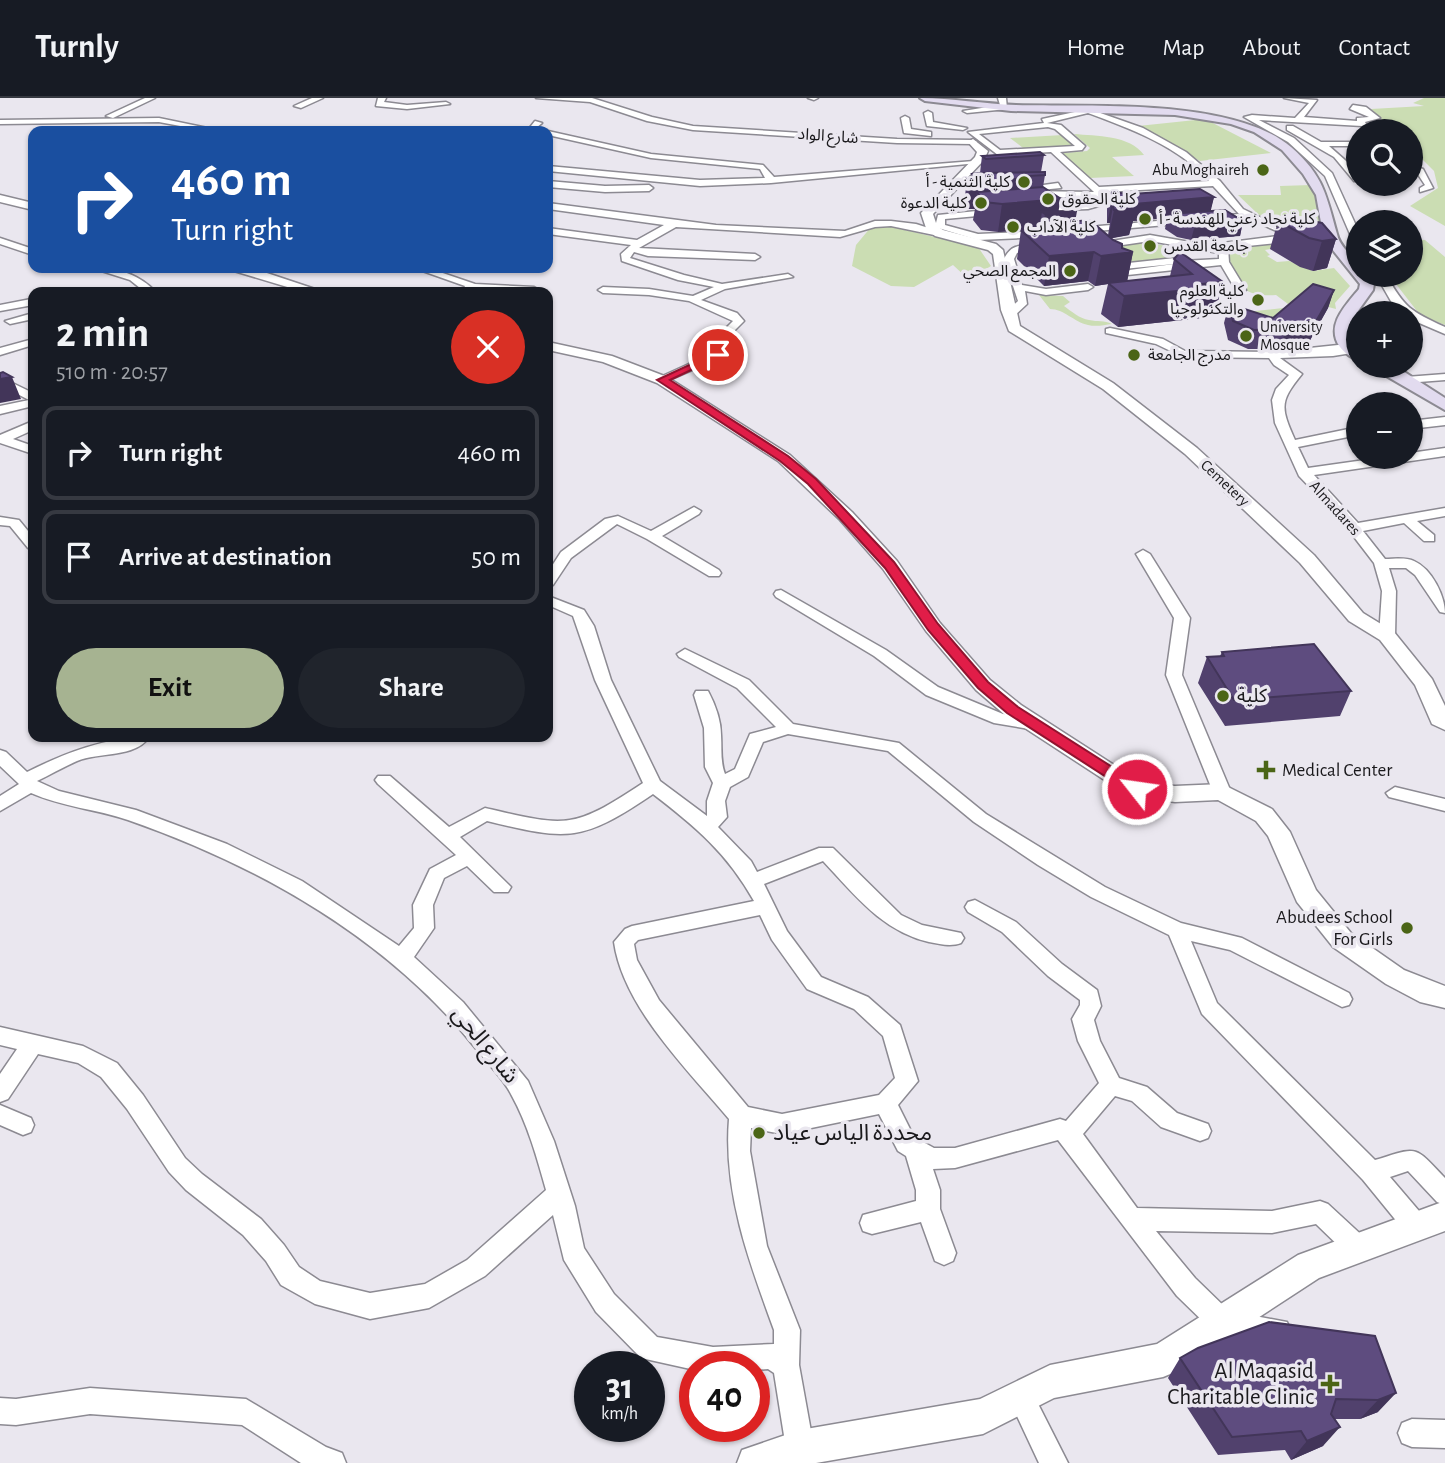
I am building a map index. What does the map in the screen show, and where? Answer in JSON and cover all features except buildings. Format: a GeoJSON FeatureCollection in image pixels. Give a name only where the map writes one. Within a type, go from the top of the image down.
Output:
{"type":"FeatureCollection","features":[{"type":"Feature","properties":{"kind":"main road"},"geometry":{"type":"LineString","coordinates":[[925,98],[1088,105],[1190,113],[1233,121],[1266,134],[1294,156],[1316,183],[1322,195],[1327,227],[1346,254]]}},
{"type":"Feature","properties":{"kind":"main road"},"geometry":{"type":"LineString","coordinates":[[1346,315],[1341,321],[1340,332],[1346,339]]}},
{"type":"Feature","properties":{"kind":"main road"},"geometry":{"type":"LineString","coordinates":[[1402,378],[1406,380]]}},
{"type":"Feature","properties":{"kind":"main road"},"geometry":{"type":"LineString","coordinates":[[1403,378],[1445,405]]}},
{"type":"Feature","properties":{"kind":"street"},"geometry":{"type":"LineString","coordinates":[[97,122],[150,98]]}},
{"type":"Feature","properties":{"kind":"street"},"geometry":{"type":"LineString","coordinates":[[298,106],[319,98]]}},
{"type":"Feature","properties":{"kind":"street"},"geometry":{"type":"LineString","coordinates":[[382,98],[379,104],[407,107],[441,101]]}},
{"type":"Feature","properties":{"kind":"street","name":"شارع الواد"},"geometry":{"type":"LineString","coordinates":[[540,98],[591,100],[650,119],[693,128],[897,141],[968,136],[1065,118],[1088,105]]}},
{"type":"Feature","properties":{"kind":"street"},"geometry":{"type":"LineString","coordinates":[[1285,100],[1303,115]]}},
{"type":"Feature","properties":{"kind":"street"},"geometry":{"type":"LineString","coordinates":[[967,111],[1003,102]]}},
{"type":"Feature","properties":{"kind":"street"},"geometry":{"type":"LineString","coordinates":[[1088,105],[1199,165],[1234,205],[1247,215],[1307,242]]}},
{"type":"Feature","properties":{"kind":"street"},"geometry":{"type":"LineString","coordinates":[[1346,214],[1329,175],[1291,140],[1248,117],[1276,119],[1303,115],[1363,124],[1360,120],[1376,118],[1363,109],[1353,107]]}},
{"type":"Feature","properties":{"kind":"street"},"geometry":{"type":"LineString","coordinates":[[928,113],[930,124],[968,136],[983,151],[927,214],[932,228],[939,233]]}},
{"type":"Feature","properties":{"kind":"street"},"geometry":{"type":"LineString","coordinates":[[905,118],[909,132],[968,136]]}},
{"type":"Feature","properties":{"kind":"street"},"geometry":{"type":"LineString","coordinates":[[1276,119],[1316,144],[1340,155],[1346,162]]}},
{"type":"Feature","properties":{"kind":"street"},"geometry":{"type":"LineString","coordinates":[[0,122],[159,120],[191,126]]}},
{"type":"Feature","properties":{"kind":"street"},"geometry":{"type":"LineString","coordinates":[[1027,210],[1092,205],[1106,201],[1054,151],[998,153],[972,132],[1048,125],[1058,127],[1083,147],[1054,151]]}},
{"type":"Feature","properties":{"kind":"street"},"geometry":{"type":"LineString","coordinates":[[553,134],[651,156],[763,167],[771,180]]}},
{"type":"Feature","properties":{"kind":"street"},"geometry":{"type":"LineString","coordinates":[[1137,139],[1157,151],[1175,150]]}},
{"type":"Feature","properties":{"kind":"street"},"geometry":{"type":"LineString","coordinates":[[1316,144],[1346,144]]}},
{"type":"Feature","properties":{"kind":"street"},"geometry":{"type":"LineString","coordinates":[[871,161],[880,171]]}},
{"type":"Feature","properties":{"kind":"street"},"geometry":{"type":"LineString","coordinates":[[553,184],[605,189],[661,188],[974,163]]}},
{"type":"Feature","properties":{"kind":"street"},"geometry":{"type":"LineString","coordinates":[[553,168],[701,183]]}},
{"type":"Feature","properties":{"kind":"street"},"geometry":{"type":"LineString","coordinates":[[1045,176],[1044,183],[1058,186]]}},
{"type":"Feature","properties":{"kind":"street"},"geometry":{"type":"LineString","coordinates":[[1423,176],[1430,186],[1423,190]]}},
{"type":"Feature","properties":{"kind":"street"},"geometry":{"type":"LineString","coordinates":[[1099,192],[1078,186],[1058,186],[1011,192],[1099,192],[1217,183]]}},
{"type":"Feature","properties":{"kind":"street"},"geometry":{"type":"LineString","coordinates":[[0,198],[28,206]]}},
{"type":"Feature","properties":{"kind":"street"},"geometry":{"type":"LineString","coordinates":[[553,207],[674,224],[844,234],[860,232],[873,224],[892,224],[915,226],[980,243],[999,253],[1009,315],[1014,328],[1046,349]]}},
{"type":"Feature","properties":{"kind":"street"},"geometry":{"type":"LineString","coordinates":[[1006,211],[941,217],[940,227],[956,233],[998,238],[1247,215]]}},
{"type":"Feature","properties":{"kind":"street"},"geometry":{"type":"LineString","coordinates":[[674,224],[636,246],[626,254],[625,259],[631,263],[719,287],[788,277]]}},
{"type":"Feature","properties":{"kind":"street"},"geometry":{"type":"LineString","coordinates":[[553,232],[636,246],[648,253],[755,257]]}},
{"type":"Feature","properties":{"kind":"street"},"geometry":{"type":"LineString","coordinates":[[1241,290],[1225,257],[1223,246],[1295,237]]}},
{"type":"Feature","properties":{"kind":"street"},"geometry":{"type":"LineString","coordinates":[[998,238],[1013,250],[1054,247]]}},
{"type":"Feature","properties":{"kind":"street"},"geometry":{"type":"LineString","coordinates":[[1079,244],[1091,243],[1095,246],[1150,238],[1225,257]]}},
{"type":"Feature","properties":{"kind":"street"},"geometry":{"type":"LineString","coordinates":[[0,241],[28,251]]}},
{"type":"Feature","properties":{"kind":"street"},"geometry":{"type":"LineString","coordinates":[[1009,315],[1023,302],[1009,258],[1013,250]]}},
{"type":"Feature","properties":{"kind":"street"},"geometry":{"type":"LineString","coordinates":[[1116,266],[1183,267],[1180,264],[1225,257]]}},
{"type":"Feature","properties":{"kind":"street"},"geometry":{"type":"LineString","coordinates":[[116,273],[134,278],[145,287]]}},
{"type":"Feature","properties":{"kind":"street"},"geometry":{"type":"LineString","coordinates":[[255,273],[301,287]]}},
{"type":"Feature","properties":{"kind":"street"},"geometry":{"type":"LineString","coordinates":[[430,273],[462,287]]}},
{"type":"Feature","properties":{"kind":"street"},"geometry":{"type":"LineString","coordinates":[[694,299],[719,287]]}},
{"type":"Feature","properties":{"kind":"street"},"geometry":{"type":"LineString","coordinates":[[1019,287],[1046,292],[1088,287]]}},
{"type":"Feature","properties":{"kind":"street"},"geometry":{"type":"LineString","coordinates":[[603,290],[649,292],[694,299],[733,315],[739,321],[724,335],[718,355],[662,380]]}},
{"type":"Feature","properties":{"kind":"street"},"geometry":{"type":"LineString","coordinates":[[0,308],[28,303]]}},
{"type":"Feature","properties":{"kind":"street"},"geometry":{"type":"LineString","coordinates":[[10,321],[28,317]]}},
{"type":"Feature","properties":{"kind":"street"},"geometry":{"type":"LineString","coordinates":[[1423,321],[1445,331]]}},
{"type":"Feature","properties":{"kind":"street"},"geometry":{"type":"LineString","coordinates":[[1110,331],[1159,341],[1183,354],[1272,355],[1346,351]]}},
{"type":"Feature","properties":{"kind":"street"},"geometry":{"type":"LineString","coordinates":[[0,352],[28,344]]}},
{"type":"Feature","properties":{"kind":"street"},"geometry":{"type":"LineString","coordinates":[[553,347],[607,359],[662,380],[784,458],[812,482],[890,565],[933,627],[983,685],[1035,725],[1137,789],[1175,794],[1222,792],[1264,815],[1278,832],[1306,895],[1342,940],[1395,977],[1445,997]]}},
{"type":"Feature","properties":{"kind":"street","name":"Cemetery"},"geometry":{"type":"LineString","coordinates":[[1046,349],[1108,386],[1191,451],[1307,559],[1356,617],[1387,636]]}},
{"type":"Feature","properties":{"kind":"street","name":"Almadares"},"geometry":{"type":"LineString","coordinates":[[1272,355],[1278,363],[1296,374],[1282,389],[1278,400],[1281,423],[1304,473],[1355,528],[1381,563],[1389,592],[1387,636]]}},
{"type":"Feature","properties":{"kind":"street"},"geometry":{"type":"LineString","coordinates":[[1406,380],[1445,377]]}},
{"type":"Feature","properties":{"kind":"street"},"geometry":{"type":"LineString","coordinates":[[0,380],[28,395]]}},
{"type":"Feature","properties":{"kind":"street"},"geometry":{"type":"LineString","coordinates":[[0,410],[28,404]]}},
{"type":"Feature","properties":{"kind":"street"},"geometry":{"type":"LineString","coordinates":[[1423,424],[1445,421]]}},
{"type":"Feature","properties":{"kind":"street"},"geometry":{"type":"LineString","coordinates":[[1,440],[28,427]]}},
{"type":"Feature","properties":{"kind":"street"},"geometry":{"type":"LineString","coordinates":[[1292,444],[1346,433]]}},
{"type":"Feature","properties":{"kind":"street"},"geometry":{"type":"LineString","coordinates":[[1,440],[28,448]]}},
{"type":"Feature","properties":{"kind":"street"},"geometry":{"type":"LineString","coordinates":[[1423,455],[1445,452]]}},
{"type":"Feature","properties":{"kind":"street"},"geometry":{"type":"LineString","coordinates":[[1304,473],[1346,467]]}},
{"type":"Feature","properties":{"kind":"street"},"geometry":{"type":"LineString","coordinates":[[652,536],[694,511]]}},
{"type":"Feature","properties":{"kind":"street"},"geometry":{"type":"LineString","coordinates":[[1355,528],[1445,512]]}},
{"type":"Feature","properties":{"kind":"street"},"geometry":{"type":"LineString","coordinates":[[1407,519],[1429,538]]}},
{"type":"Feature","properties":{"kind":"street"},"geometry":{"type":"LineString","coordinates":[[553,574],[566,555],[610,522],[618,520],[652,536],[714,573]]}},
{"type":"Feature","properties":{"kind":"street"},"geometry":{"type":"LineString","coordinates":[[0,521],[14,523],[28,539]]}},
{"type":"Feature","properties":{"kind":"street"},"geometry":{"type":"LineString","coordinates":[[1143,554],[1182,618],[1174,675],[1222,792]]}},
{"type":"Feature","properties":{"kind":"street"},"geometry":{"type":"LineString","coordinates":[[1381,563],[1410,564],[1420,572],[1445,609]]}},
{"type":"Feature","properties":{"kind":"street"},"geometry":{"type":"LineString","coordinates":[[781,594],[880,653],[932,691],[1000,719],[1035,725]]}},
{"type":"Feature","properties":{"kind":"street"},"geometry":{"type":"LineString","coordinates":[[553,602],[579,612],[586,625],[603,680],[653,785],[707,827],[744,866],[766,906],[779,935],[814,983],[861,1003],[892,1031],[906,1081],[885,1103],[782,1124],[741,1116],[646,999],[623,953],[624,942],[632,934],[766,906]]}},
{"type":"Feature","properties":{"kind":"street"},"geometry":{"type":"LineString","coordinates":[[1387,636],[1425,684],[1440,719],[1445,723]]}},
{"type":"Feature","properties":{"kind":"street"},"geometry":{"type":"LineString","coordinates":[[685,654],[743,684],[788,729]]}},
{"type":"Feature","properties":{"kind":"street"},"geometry":{"type":"LineString","coordinates":[[702,695],[713,738],[710,751],[717,776],[722,783]]}},
{"type":"Feature","properties":{"kind":"street"},"geometry":{"type":"LineString","coordinates":[[707,827],[718,817],[716,802],[722,783],[742,773],[756,738],[788,729],[856,738],[892,747],[980,818],[1098,892],[1177,930],[1235,943],[1342,999]]}},
{"type":"Feature","properties":{"kind":"street"},"geometry":{"type":"LineString","coordinates":[[0,806],[28,783],[75,755],[130,742]]}},
{"type":"Feature","properties":{"kind":"street","name":"شارع الحي"},"geometry":{"type":"LineString","coordinates":[[0,755],[28,783],[54,796],[130,814],[220,849],[295,886],[401,957],[456,1008],[520,1088],[542,1141],[573,1251],[605,1303],[650,1349],[713,1360],[770,1356],[786,1365]]}},
{"type":"Feature","properties":{"kind":"street"},"geometry":{"type":"LineString","coordinates":[[384,780],[501,887]]}},
{"type":"Feature","properties":{"kind":"street"},"geometry":{"type":"LineString","coordinates":[[448,836],[485,814],[527,824],[568,829],[604,816],[653,785]]}},
{"type":"Feature","properties":{"kind":"street"},"geometry":{"type":"LineString","coordinates":[[1395,793],[1445,805]]}},
{"type":"Feature","properties":{"kind":"street"},"geometry":{"type":"LineString","coordinates":[[753,881],[825,853],[885,914],[897,922],[921,934],[954,938]]}},
{"type":"Feature","properties":{"kind":"street"},"geometry":{"type":"LineString","coordinates":[[401,957],[423,934],[428,918],[423,905],[437,874],[468,856]]}},
{"type":"Feature","properties":{"kind":"street"},"geometry":{"type":"LineString","coordinates":[[975,907],[1009,927],[1055,970],[1090,996],[1091,1006],[1083,1019],[1089,1041],[1111,1085],[1139,1094],[1170,1120],[1200,1131]]}},
{"type":"Feature","properties":{"kind":"street"},"geometry":{"type":"LineString","coordinates":[[1177,930],[1209,1008],[1371,1172],[1438,1216]]}},
{"type":"Feature","properties":{"kind":"street"},"geometry":{"type":"LineString","coordinates":[[0,1036],[83,1055],[108,1070],[135,1102],[177,1165],[194,1182],[252,1227],[275,1253],[290,1276],[315,1292],[370,1306],[429,1296],[476,1268],[558,1195]]}},
{"type":"Feature","properties":{"kind":"street"},"geometry":{"type":"LineString","coordinates":[[0,1092],[32,1045]]}},
{"type":"Feature","properties":{"kind":"street"},"geometry":{"type":"LineString","coordinates":[[1069,1133],[1111,1085]]}},
{"type":"Feature","properties":{"kind":"street"},"geometry":{"type":"LineString","coordinates":[[885,1103],[906,1144],[931,1159],[955,1158],[1060,1129],[1069,1133],[1131,1219],[1186,1287],[1223,1323],[1296,1333]]}},
{"type":"Feature","properties":{"kind":"street"},"geometry":{"type":"LineString","coordinates":[[0,1115],[23,1125]]}},
{"type":"Feature","properties":{"kind":"street"},"geometry":{"type":"LineString","coordinates":[[741,1116],[738,1151],[754,1246],[787,1330],[786,1365],[800,1448]]}},
{"type":"Feature","properties":{"kind":"street"},"geometry":{"type":"LineString","coordinates":[[915,1149],[928,1189],[928,1209],[944,1253]]}},
{"type":"Feature","properties":{"kind":"street"},"geometry":{"type":"LineString","coordinates":[[1371,1172],[1412,1159],[1438,1216]]}},
{"type":"Feature","properties":{"kind":"street"},"geometry":{"type":"LineString","coordinates":[[872,1223],[928,1209]]}},
{"type":"Feature","properties":{"kind":"street"},"geometry":{"type":"LineString","coordinates":[[1131,1219],[1272,1222],[1320,1212],[1358,1248]]}},
{"type":"Feature","properties":{"kind":"street"},"geometry":{"type":"LineString","coordinates":[[755,1463],[800,1448],[983,1416],[1050,1382],[1163,1360],[1309,1266],[1438,1216]]}},
{"type":"Feature","properties":{"kind":"street"},"geometry":{"type":"LineString","coordinates":[[1021,1397],[1054,1463]]}},
{"type":"Feature","properties":{"kind":"street"},"geometry":{"type":"LineString","coordinates":[[0,1411],[16,1412],[90,1401],[246,1412],[318,1458],[332,1463]]}},
{"type":"Feature","properties":{"kind":"street"},"geometry":{"type":"LineString","coordinates":[[1412,1433],[1445,1434]]}},
{"type":"Feature","properties":{"kind":"green space"},"geometry":{"type":"Polygon","coordinates":[[[1424,98],[1445,98],[1445,226],[1423,213],[1423,210],[1410,206],[1438,188],[1434,171],[1423,160],[1423,119],[1382,119],[1371,109],[1424,106],[1413,103],[1424,98]]]}},
{"type":"Feature","properties":{"kind":"green space"},"geometry":{"type":"Polygon","coordinates":[[[1205,119],[1271,153],[1200,161],[1138,126],[1205,119]]]}},
{"type":"Feature","properties":{"kind":"green space"},"geometry":{"type":"Polygon","coordinates":[[[1074,134],[1122,140],[1138,148],[1144,155],[1112,157],[1134,176],[1090,178],[1064,156],[1064,153],[1087,151],[1090,148],[1074,134]]]}},
{"type":"Feature","properties":{"kind":"green space"},"geometry":{"type":"Polygon","coordinates":[[[1063,135],[1075,147],[1027,151],[1010,138],[1063,135]]]}},
{"type":"Feature","properties":{"kind":"green space"},"geometry":{"type":"Polygon","coordinates":[[[1311,185],[1324,212],[1326,226],[1297,233],[1259,215],[1238,195],[1281,195],[1280,186],[1311,185]]]}},
{"type":"Feature","properties":{"kind":"green space"},"geometry":{"type":"Polygon","coordinates":[[[883,225],[978,247],[991,266],[986,269],[989,278],[967,278],[953,265],[914,287],[891,286],[852,266],[856,245],[871,227],[883,225]]]}},
{"type":"Feature","properties":{"kind":"green space"},"geometry":{"type":"Polygon","coordinates":[[[1425,240],[1445,257],[1445,325],[1423,316],[1423,301],[1409,301],[1398,287],[1423,287],[1425,240]]]}},
{"type":"Feature","properties":{"kind":"green space"},"geometry":{"type":"Polygon","coordinates":[[[1282,241],[1289,246],[1265,250],[1270,255],[1267,256],[1277,262],[1289,261],[1313,271],[1334,268],[1346,282],[1346,287],[1349,287],[1335,303],[1336,309],[1305,301],[1265,329],[1218,315],[1292,307],[1276,295],[1263,295],[1246,290],[1232,269],[1227,247],[1282,241]]]}},
{"type":"Feature","properties":{"kind":"green space"},"geometry":{"type":"Polygon","coordinates":[[[1149,242],[1173,248],[1168,257],[1172,260],[1123,265],[1099,247],[1149,242]]]}},
{"type":"Feature","properties":{"kind":"green space"},"geometry":{"type":"Polygon","coordinates":[[[1039,295],[1063,296],[1070,302],[1064,306],[1079,316],[1112,324],[1094,326],[1083,323],[1050,309],[1039,295]]]}},
{"type":"Feature","properties":{"kind":"place","name":"Abu Moghaireh"},"geometry":{"type":"Point","coordinates":[1263,170]}},
{"type":"Feature","properties":{"kind":"place","name":"كلية التنمية - أ"},"geometry":{"type":"Point","coordinates":[1024,182]}},
{"type":"Feature","properties":{"kind":"place","name":"كلية الحقوق"},"geometry":{"type":"Point","coordinates":[1048,199]}},
{"type":"Feature","properties":{"kind":"place","name":"كلية الدعوة"},"geometry":{"type":"Point","coordinates":[981,203]}},
{"type":"Feature","properties":{"kind":"place","name":"كلية نجاد زعني للهندسة - أ"},"geometry":{"type":"Point","coordinates":[1145,219]}},
{"type":"Feature","properties":{"kind":"place","name":"كلية الآداب"},"geometry":{"type":"Point","coordinates":[1013,227]}},
{"type":"Feature","properties":{"kind":"place","name":"جامعة القدس"},"geometry":{"type":"Point","coordinates":[1150,246]}},
{"type":"Feature","properties":{"kind":"place","name":"المجمع الصحي"},"geometry":{"type":"Point","coordinates":[1070,271]}},
{"type":"Feature","properties":{"kind":"place","name":"كلية العلوم والتكنولوجيا"},"geometry":{"type":"Point","coordinates":[1258,300]}},
{"type":"Feature","properties":{"kind":"place","name":"University Mosque"},"geometry":{"type":"Point","coordinates":[1246,336]}},
{"type":"Feature","properties":{"kind":"place","name":"مدرج الجامعة"},"geometry":{"type":"Point","coordinates":[1134,355]}},
{"type":"Feature","properties":{"kind":"place","name":"كلية"},"geometry":{"type":"Point","coordinates":[1223,696]}},
{"type":"Feature","properties":{"kind":"place","name":"Medical Center"},"geometry":{"type":"Point","coordinates":[1266,770]}},
{"type":"Feature","properties":{"kind":"place","name":"Abudees School For Girls"},"geometry":{"type":"Point","coordinates":[1407,928]}},
{"type":"Feature","properties":{"kind":"place","name":"محددة الياس عياد"},"geometry":{"type":"Point","coordinates":[759,1133]}},
{"type":"Feature","properties":{"kind":"place","name":"Al Maqasid Charitable Clinic"},"geometry":{"type":"Point","coordinates":[1330,1384]}},
{"type":"Feature","properties":{"kind":"route"},"geometry":{"type":"LineString","coordinates":[[718,355],[662,380],[784,458],[812,482],[890,565],[933,627],[983,685],[1013,710],[1098,767],[1137,789]]}}]}
